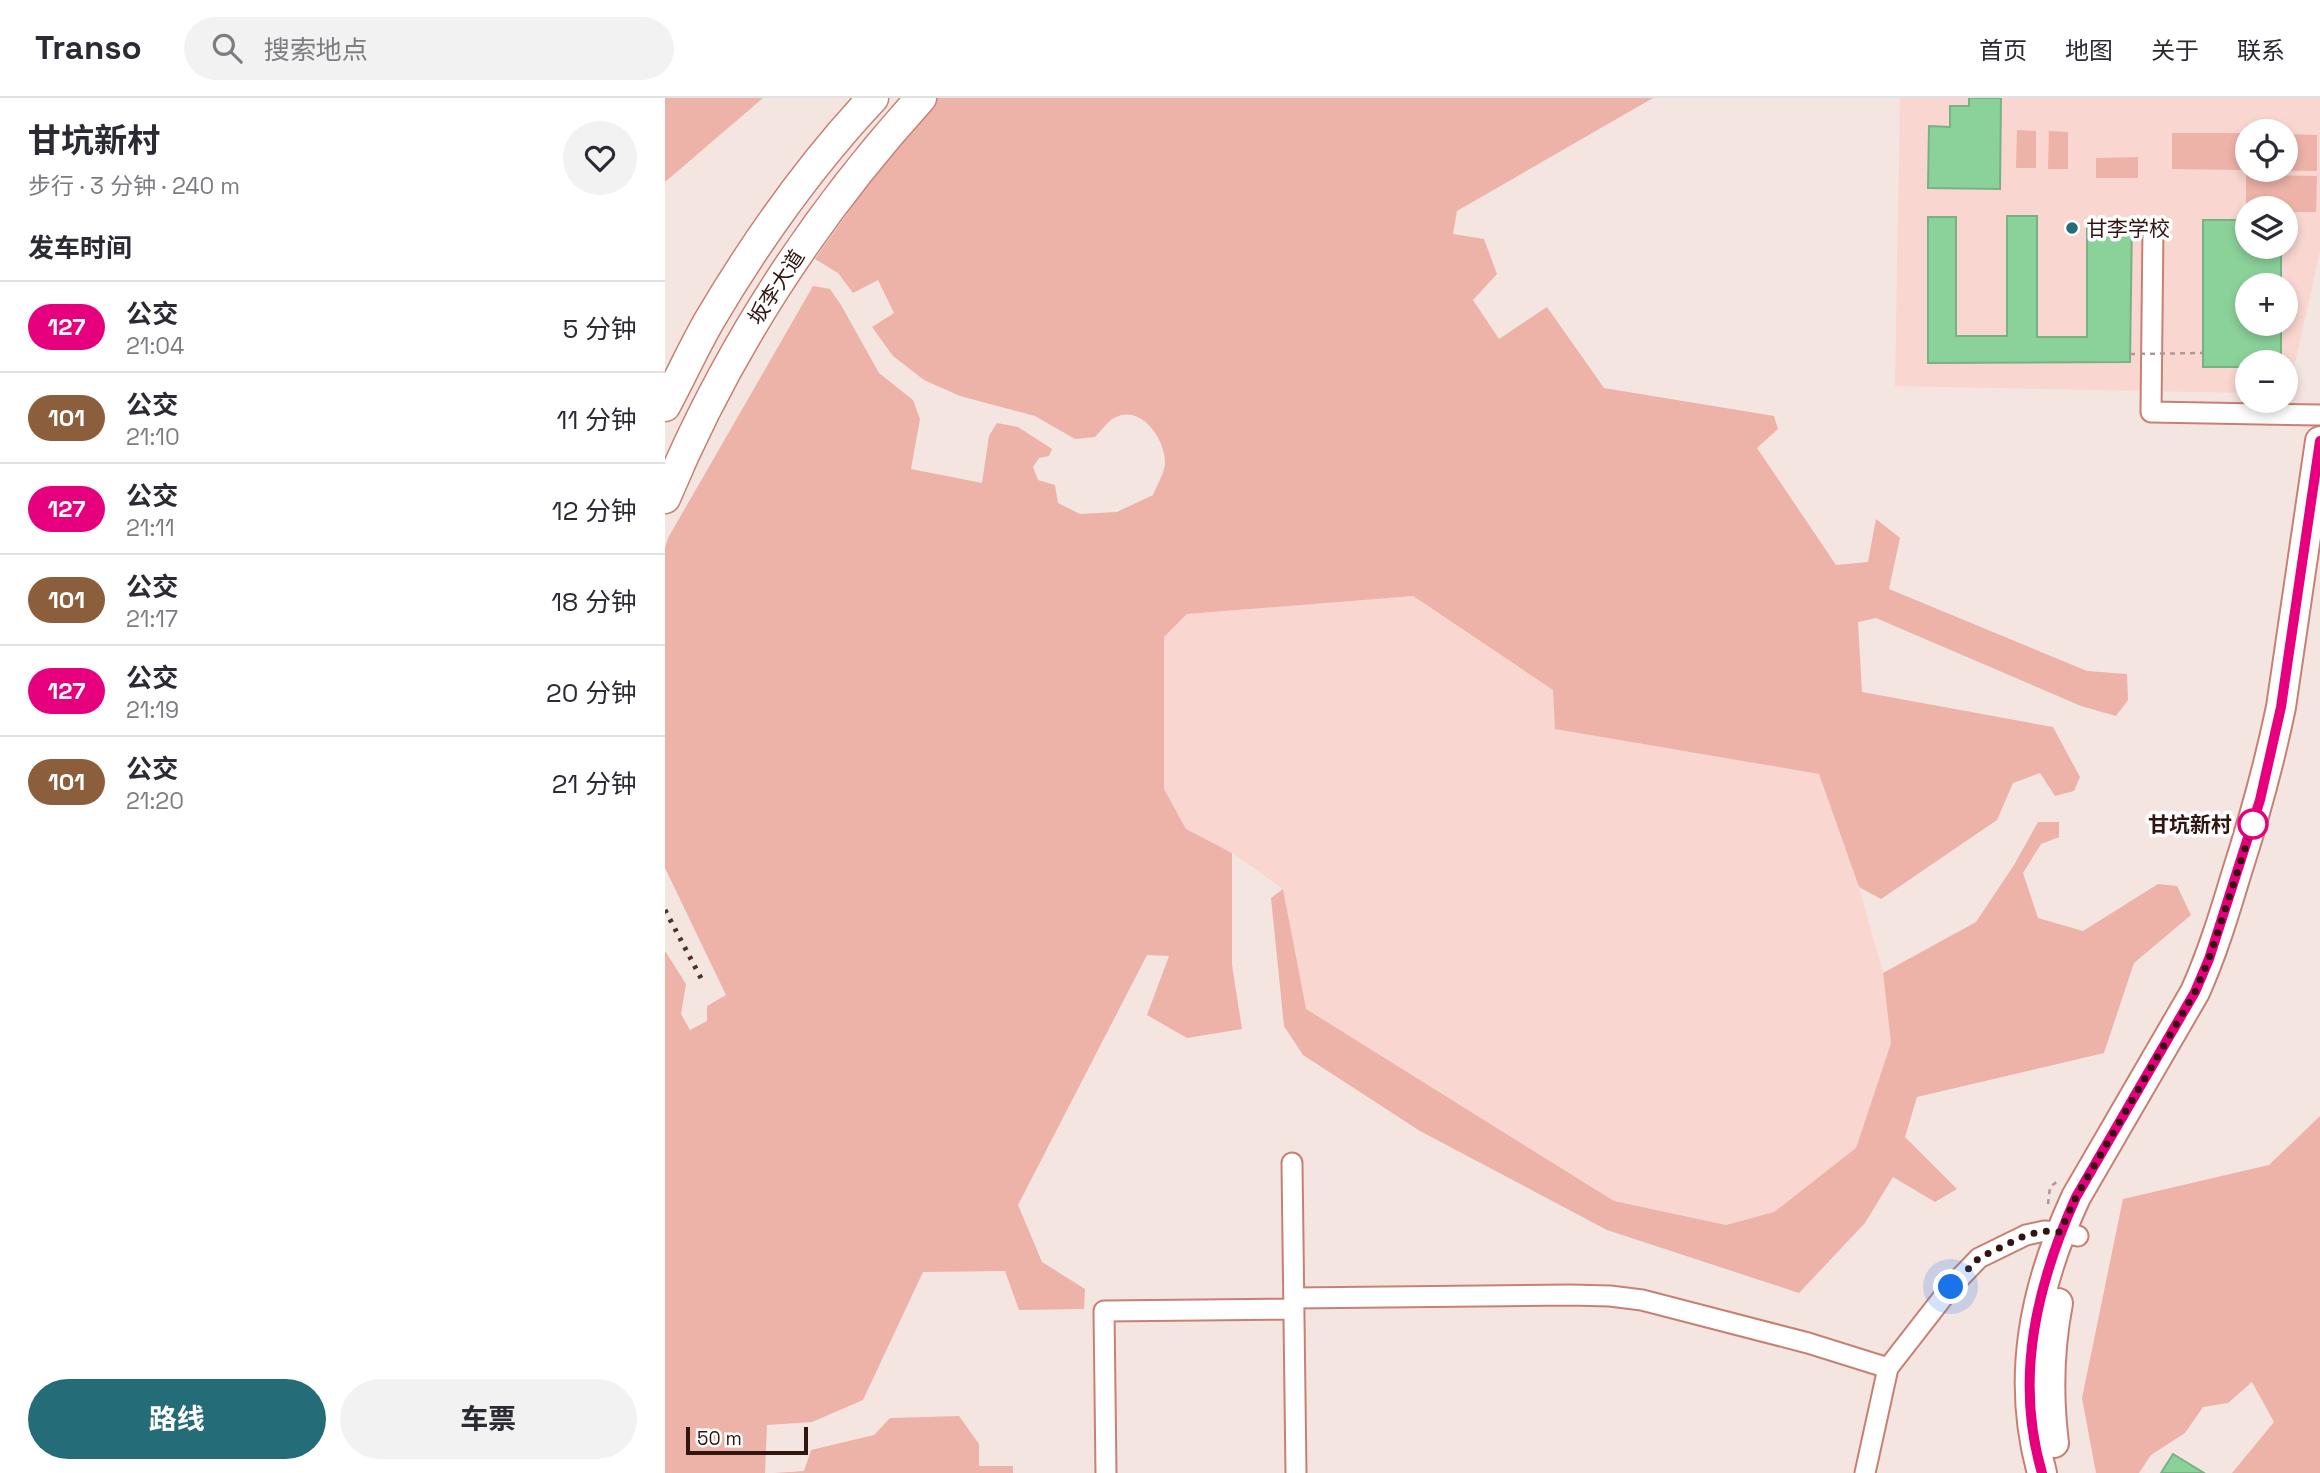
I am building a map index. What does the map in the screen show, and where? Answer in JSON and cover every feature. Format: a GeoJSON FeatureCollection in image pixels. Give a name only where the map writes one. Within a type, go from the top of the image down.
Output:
{"type":"FeatureCollection","features":[{"type":"Feature","properties":{"kind":"main road","name":"坂李大道"},"geometry":{"type":"LineString","coordinates":[[665,406],[709,322],[757,244],[873,98]]}},
{"type":"Feature","properties":{"kind":"main road","name":"坂李大道"},"geometry":{"type":"LineString","coordinates":[[665,498],[733,355],[790,263],[838,197],[921,98]]}},
{"type":"Feature","properties":{"kind":"main road"},"geometry":{"type":"LineString","coordinates":[[2061,1473],[2053,1434],[2049,1371],[2052,1335],[2076,1197],[2195,992],[2214,947],[2260,800],[2272,751],[2281,707],[2320,441]]}},
{"type":"Feature","properties":{"kind":"main road"},"geometry":{"type":"LineString","coordinates":[[2042,1473],[2032,1428],[2029,1395],[2032,1332],[2040,1297],[2069,1234],[2091,1203],[2209,1001],[2241,924],[2289,759],[2320,569]]}},
{"type":"Feature","properties":{"kind":"street"},"geometry":{"type":"LineString","coordinates":[[2153,228],[2151,412],[2320,415]]}},
{"type":"Feature","properties":{"kind":"street"},"geometry":{"type":"LineString","coordinates":[[1292,1163],[1296,1473]]}},
{"type":"Feature","properties":{"kind":"street"},"geometry":{"type":"LineString","coordinates":[[1865,1473],[1888,1368],[1951,1287],[1979,1258],[2026,1235],[2044,1231],[2069,1234]]}},
{"type":"Feature","properties":{"kind":"street"},"geometry":{"type":"LineString","coordinates":[[1106,1473],[1104,1311],[1570,1295],[1642,1300],[1808,1343],[1888,1368]]}},
{"type":"Feature","properties":{"kind":"path"},"geometry":{"type":"LineString","coordinates":[[2130,354],[2203,353]]}},
{"type":"Feature","properties":{"kind":"shaded area"},"geometry":{"type":"Polygon","coordinates":[[[665,98],[763,98],[665,182],[665,98]]]}},
{"type":"Feature","properties":{"kind":"shaded area"},"geometry":{"type":"Polygon","coordinates":[[[935,98],[1653,98],[1457,211],[1453,234],[1484,239],[1497,274],[1473,300],[1499,339],[1547,307],[1604,388],[1774,416],[1778,429],[1757,448],[1836,565],[1868,562],[1876,519],[1900,538],[1889,589],[2087,671],[2127,674],[2128,700],[2116,716],[2081,706],[1876,618],[1858,622],[1862,692],[2053,727],[2080,777],[2074,791],[2055,796],[2040,773],[2013,783],[1997,820],[1881,899],[1859,887],[1819,774],[1555,729],[1553,690],[1413,596],[1187,614],[1164,637],[1164,789],[1186,829],[1232,853],[1232,965],[1242,1029],[1187,1038],[1147,1015],[1169,956],[1147,955],[1018,1205],[1042,1262],[1085,1289],[1084,1309],[1019,1310],[1005,1271],[923,1272],[863,1400],[812,1422],[767,1425],[765,1473],[665,1473],[665,951],[686,984],[681,1014],[690,1030],[707,1021],[707,1006],[726,995],[665,868],[665,548],[668,538],[813,286],[830,289],[879,373],[913,400],[920,419],[911,469],[982,483],[989,436],[997,423],[1018,427],[1052,449],[1049,456],[1039,458],[1033,467],[1038,480],[1055,485],[1058,503],[1080,514],[1117,512],[1153,495],[1165,464],[1156,435],[1150,426],[1133,415],[1114,418],[1095,437],[1075,439],[1035,416],[960,396],[924,380],[893,356],[872,327],[894,313],[878,280],[853,293],[838,273],[815,259],[873,177],[935,98]]]}},
{"type":"Feature","properties":{"kind":"shaded area","name":"甘李学校"},"geometry":{"type":"Polygon","coordinates":[[[1900,98],[2320,98],[2320,251],[2298,350],[2235,350],[2235,393],[1895,386],[1900,98]]]}},
{"type":"Feature","properties":{"kind":"shaded area"},"geometry":{"type":"Polygon","coordinates":[[[2017,130],[2036,131],[2036,168],[2016,168],[2017,130]]]}},
{"type":"Feature","properties":{"kind":"shaded area"},"geometry":{"type":"Polygon","coordinates":[[[2049,131],[2068,132],[2068,169],[2048,169],[2049,131]]]}},
{"type":"Feature","properties":{"kind":"shaded area"},"geometry":{"type":"Polygon","coordinates":[[[2172,133],[2235,133],[2235,170],[2172,169],[2172,133]]]}},
{"type":"Feature","properties":{"kind":"shaded area"},"geometry":{"type":"Polygon","coordinates":[[[2298,134],[2317,135],[2317,171],[2298,171],[2298,134]]]}},
{"type":"Feature","properties":{"kind":"shaded area"},"geometry":{"type":"Polygon","coordinates":[[[2138,157],[2138,178],[2096,178],[2096,158],[2138,157]]]}},
{"type":"Feature","properties":{"kind":"shaded area"},"geometry":{"type":"Polygon","coordinates":[[[2298,176],[2317,176],[2316,212],[2298,212],[2298,196],[2246,196],[2246,182],[2298,182],[2298,176]]]}},
{"type":"Feature","properties":{"kind":"shaded area"},"geometry":{"type":"Polygon","coordinates":[[[1412,596],[1553,690],[1556,729],[1819,774],[1859,887],[1883,973],[1891,1043],[1856,1148],[1774,1212],[1726,1225],[1614,1201],[1305,1009],[1283,889],[1232,853],[1186,829],[1164,790],[1164,637],[1187,614],[1412,596]]]}},
{"type":"Feature","properties":{"kind":"shaded area"},"geometry":{"type":"Polygon","coordinates":[[[2038,822],[2059,822],[2059,837],[2041,844],[2023,873],[2038,918],[2083,931],[2158,884],[2177,886],[2191,915],[2134,963],[2104,1053],[1917,1097],[1905,1137],[1957,1189],[1935,1202],[1893,1177],[1865,1223],[1799,1293],[1607,1230],[1420,1131],[1303,1055],[1284,1026],[1271,898],[1283,889],[1306,1009],[1614,1201],[1726,1225],[1774,1212],[1856,1148],[1891,1043],[1883,973],[1976,922],[2014,865],[2038,822]]]}},
{"type":"Feature","properties":{"kind":"shaded area"},"geometry":{"type":"Polygon","coordinates":[[[2320,1116],[2320,1473],[2232,1473],[2274,1422],[2252,1382],[2228,1403],[2203,1407],[2185,1433],[2151,1455],[2139,1473],[2096,1473],[2082,1398],[2123,1199],[2269,1165],[2320,1116]]]}},
{"type":"Feature","properties":{"kind":"shaded area"},"geometry":{"type":"Polygon","coordinates":[[[959,1416],[979,1444],[979,1466],[1013,1466],[1013,1473],[774,1473],[804,1471],[811,1450],[874,1435],[890,1418],[959,1416]]]}},
{"type":"Feature","properties":{"kind":"building"},"geometry":{"type":"Polygon","coordinates":[[[1969,98],[2001,98],[2000,189],[1928,188],[1929,126],[1950,127],[1950,106],[1969,106],[1969,98]]]}},
{"type":"Feature","properties":{"kind":"building"},"geometry":{"type":"Polygon","coordinates":[[[2007,216],[2037,216],[2037,337],[2087,337],[2087,221],[2132,220],[2130,362],[1928,363],[1928,217],[1956,217],[1956,336],[2007,336],[2007,216]]]}},
{"type":"Feature","properties":{"kind":"building"},"geometry":{"type":"Polygon","coordinates":[[[2203,220],[2235,220],[2235,259],[2281,259],[2281,273],[2235,273],[2235,336],[2281,336],[2281,350],[2235,350],[2235,367],[2203,367],[2203,220]]]}},
{"type":"Feature","properties":{"kind":"building"},"geometry":{"type":"Polygon","coordinates":[[[2173,1454],[2204,1473],[2161,1473],[2173,1454]]]}},
{"type":"Feature","properties":{"kind":"railway"},"geometry":{"type":"LineString","coordinates":[[665,910],[702,980]]}},
{"type":"Feature","properties":{"kind":"bus line","name":"127"},"geometry":{"type":"LineString","coordinates":[[2042,1473],[2032,1428],[2029,1395],[2032,1332],[2040,1297],[2060,1232],[2076,1197],[2195,992],[2209,959],[2260,800],[2272,751],[2281,707],[2320,441]]}},
{"type":"Feature","properties":{"kind":"place","name":"甘李学校"},"geometry":{"type":"Point","coordinates":[2072,228]}},
{"type":"Feature","properties":{"kind":"place","name":"甘坑新村"},"geometry":{"type":"Point","coordinates":[2253,824]}},
{"type":"Feature","properties":{"kind":"route"},"geometry":{"type":"LineString","coordinates":[[1951,1287],[1979,1258],[2026,1235],[2044,1231],[2060,1232],[2076,1197],[2195,992],[2209,959],[2253,824]]}}]}
